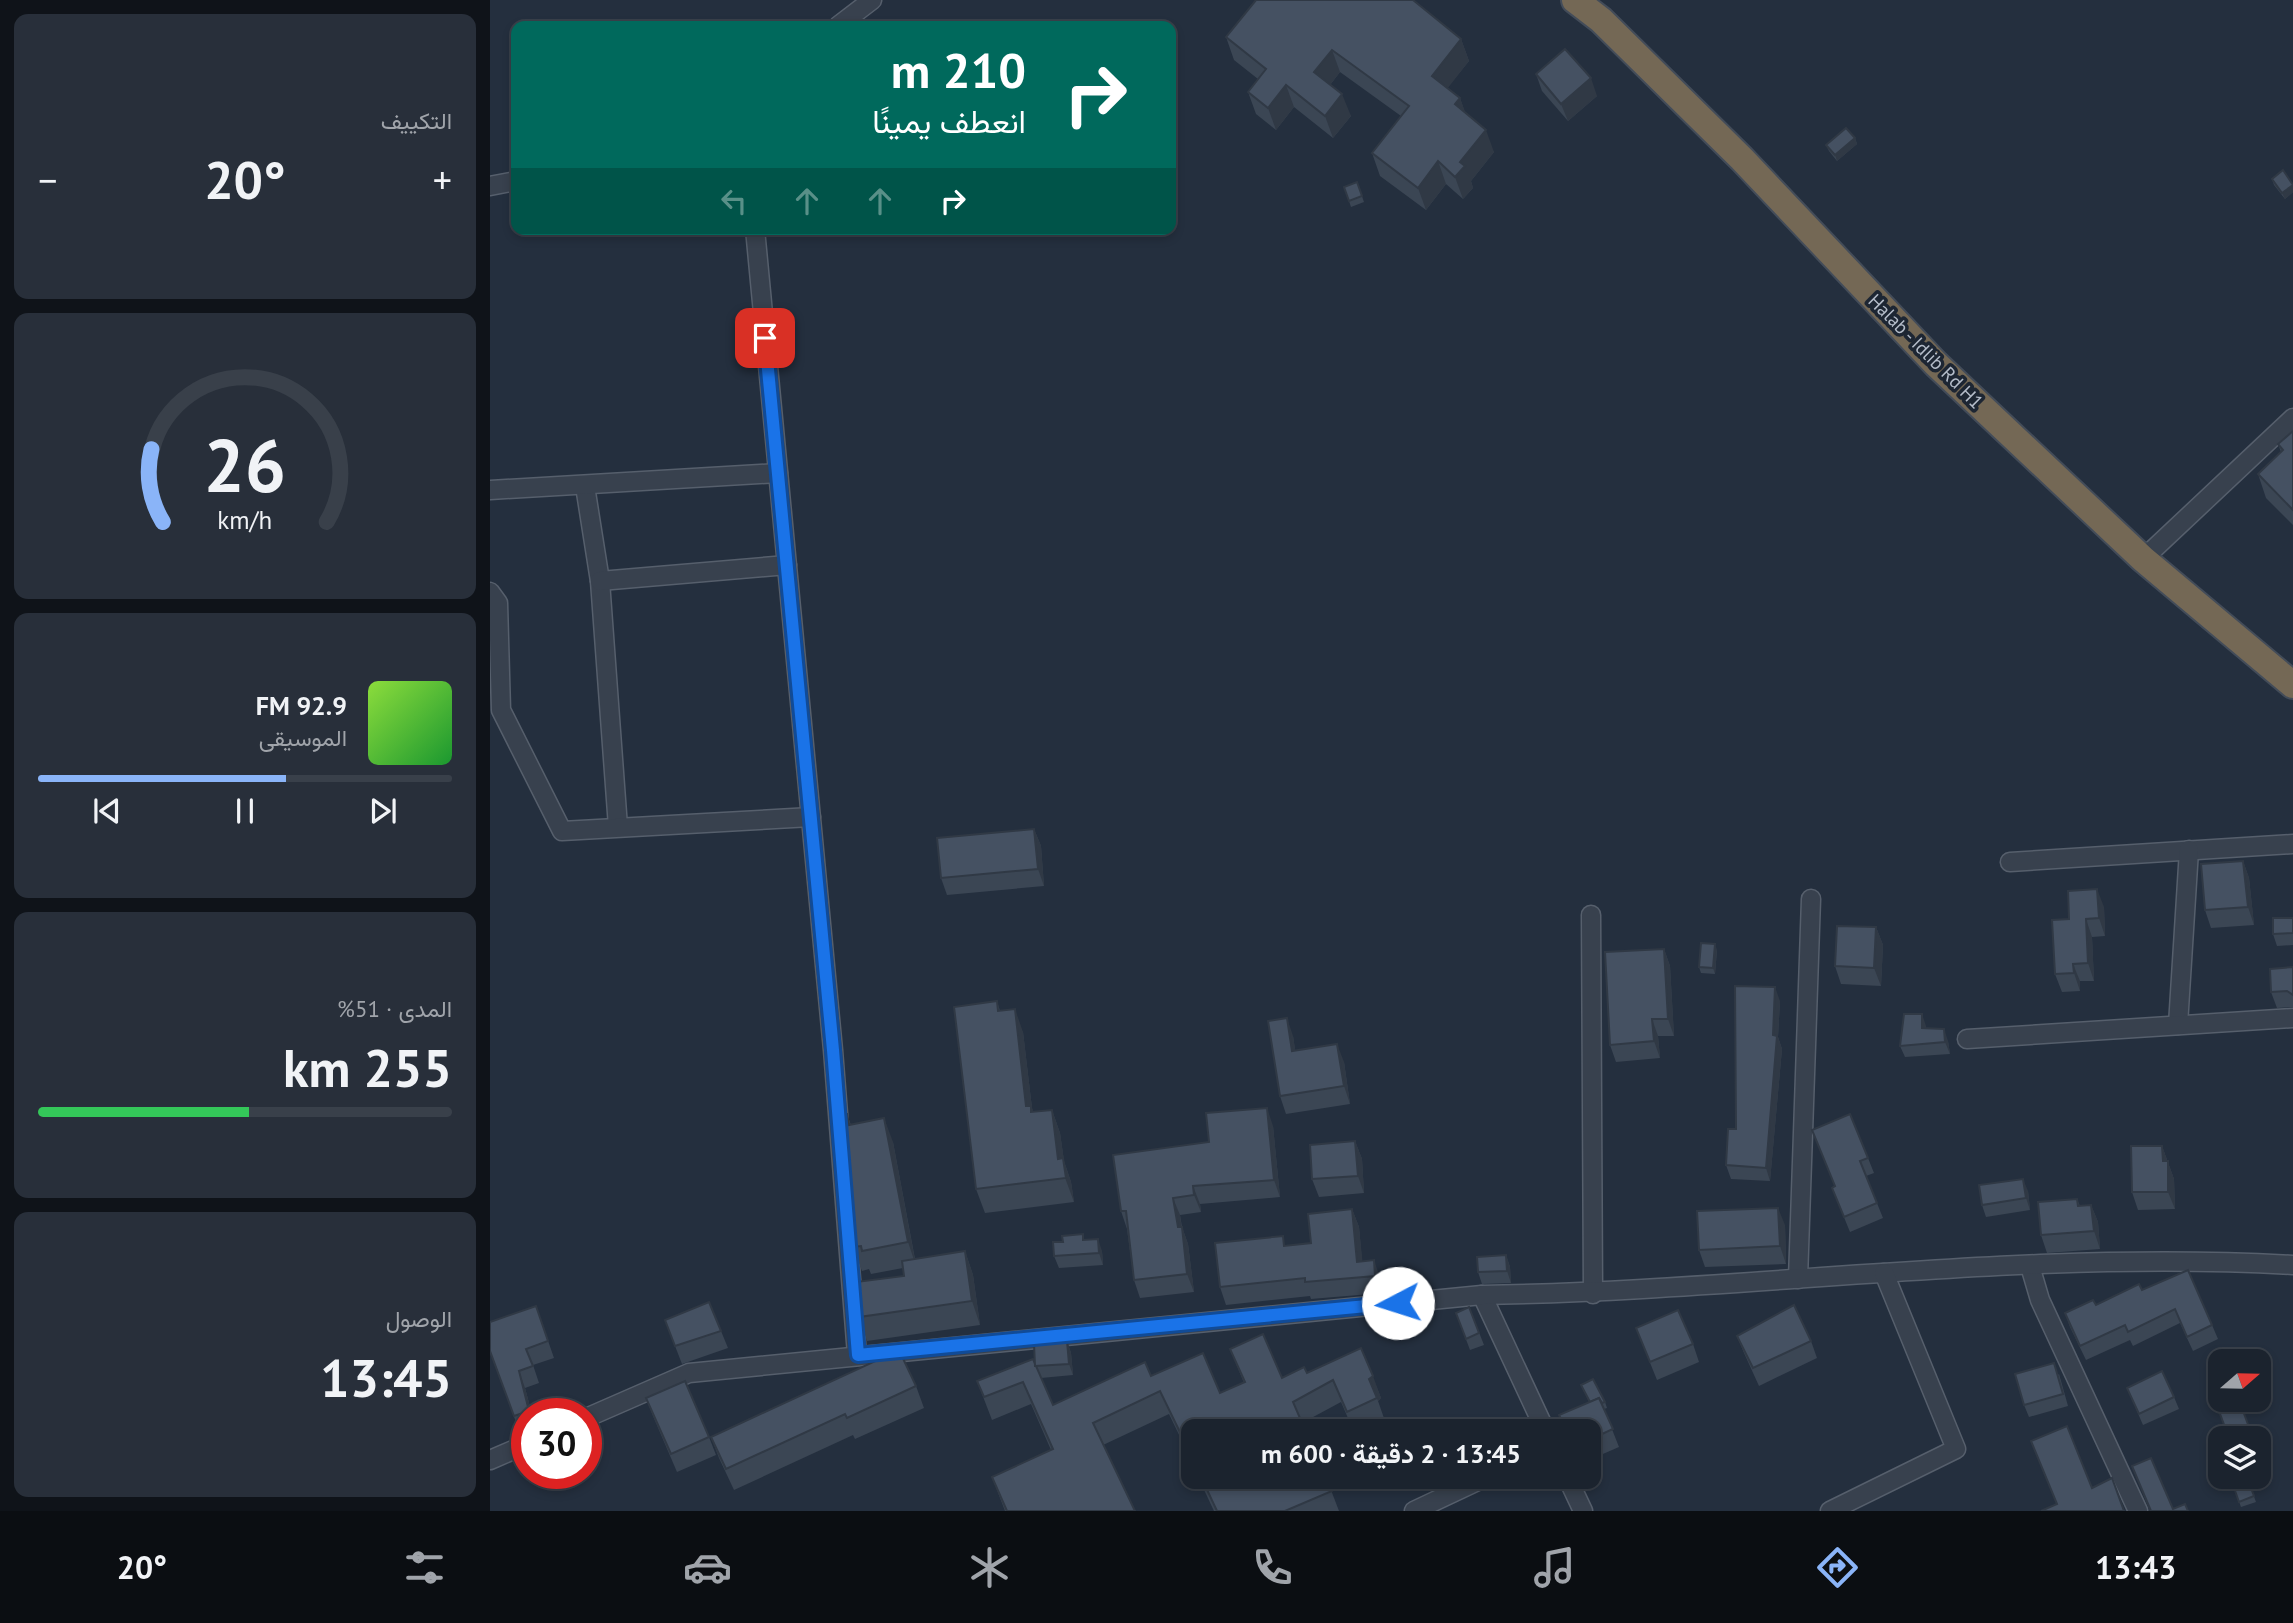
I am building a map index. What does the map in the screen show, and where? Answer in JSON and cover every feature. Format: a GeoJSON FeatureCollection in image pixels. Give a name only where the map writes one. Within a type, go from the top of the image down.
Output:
{"type":"FeatureCollection","features":[{"type":"Feature","properties":{"kind":"highway","name":"Halab - Idlib Rd H1"},"geometry":{"type":"LineString","coordinates":[[1575,0],[1601,20],[1742,159],[1936,364],[2143,559],[2293,685]]}},
{"type":"Feature","properties":{"kind":"street"},"geometry":{"type":"LineString","coordinates":[[845,21],[872,0]]}},
{"type":"Feature","properties":{"kind":"street"},"geometry":{"type":"LineString","coordinates":[[490,186],[511,182]]}},
{"type":"Feature","properties":{"kind":"street"},"geometry":{"type":"LineString","coordinates":[[756,235],[811,817],[858,1355]]}},
{"type":"Feature","properties":{"kind":"street"},"geometry":{"type":"LineString","coordinates":[[2143,559],[2293,418]]}},
{"type":"Feature","properties":{"kind":"street"},"geometry":{"type":"LineString","coordinates":[[490,490],[778,473]]}},
{"type":"Feature","properties":{"kind":"street"},"geometry":{"type":"LineString","coordinates":[[585,486],[600,581],[618,827]]}},
{"type":"Feature","properties":{"kind":"street"},"geometry":{"type":"LineString","coordinates":[[600,581],[787,565]]}},
{"type":"Feature","properties":{"kind":"street"},"geometry":{"type":"LineString","coordinates":[[490,592],[498,603],[501,710],[562,831],[811,817]]}},
{"type":"Feature","properties":{"kind":"street"},"geometry":{"type":"LineString","coordinates":[[2010,862],[2293,844]]}},
{"type":"Feature","properties":{"kind":"street"},"geometry":{"type":"LineString","coordinates":[[2178,1025],[2189,850]]}},
{"type":"Feature","properties":{"kind":"street"},"geometry":{"type":"LineString","coordinates":[[1798,1279],[1811,899]]}},
{"type":"Feature","properties":{"kind":"street"},"geometry":{"type":"LineString","coordinates":[[1591,915],[1593,1294]]}},
{"type":"Feature","properties":{"kind":"street"},"geometry":{"type":"LineString","coordinates":[[1968,1039],[2293,1018]]}},
{"type":"Feature","properties":{"kind":"street"},"geometry":{"type":"LineString","coordinates":[[602,1411],[689,1373],[1482,1295],[1593,1294],[1884,1273],[2030,1266],[2205,1260],[2293,1265]]}},
{"type":"Feature","properties":{"kind":"street"},"geometry":{"type":"LineString","coordinates":[[2030,1266],[2040,1300],[2138,1511]]}},
{"type":"Feature","properties":{"kind":"street"},"geometry":{"type":"LineString","coordinates":[[1829,1511],[1956,1450],[1884,1273]]}},
{"type":"Feature","properties":{"kind":"street"},"geometry":{"type":"LineString","coordinates":[[1482,1295],[1540,1419]]}},
{"type":"Feature","properties":{"kind":"street"},"geometry":{"type":"LineString","coordinates":[[490,1460],[511,1451]]}},
{"type":"Feature","properties":{"kind":"street"},"geometry":{"type":"LineString","coordinates":[[1414,1511],[1461,1489]]}},
{"type":"Feature","properties":{"kind":"street"},"geometry":{"type":"LineString","coordinates":[[1573,1489],[1583,1511]]}},
{"type":"Feature","properties":{"kind":"building"},"geometry":{"type":"Polygon","coordinates":[[[1256,0],[1413,0],[1461,39],[1432,76],[1460,98],[1455,104],[1486,130],[1460,162],[1465,166],[1455,177],[1438,161],[1418,188],[1372,153],[1409,106],[1332,50],[1314,72],[1342,94],[1325,116],[1286,85],[1268,108],[1248,92],[1266,69],[1226,37],[1256,0]]]}},
{"type":"Feature","properties":{"kind":"building"},"geometry":{"type":"Polygon","coordinates":[[[1565,49],[1591,78],[1561,104],[1536,74],[1565,49]]]}},
{"type":"Feature","properties":{"kind":"building"},"geometry":{"type":"Polygon","coordinates":[[[1846,128],[1855,138],[1835,155],[1826,145],[1846,128]]]}},
{"type":"Feature","properties":{"kind":"building"},"geometry":{"type":"Polygon","coordinates":[[[2283,170],[2293,185],[2282,193],[2272,179],[2283,170]]]}},
{"type":"Feature","properties":{"kind":"building"},"geometry":{"type":"Polygon","coordinates":[[[1357,182],[1362,196],[1349,201],[1344,187],[1357,182]]]}},
{"type":"Feature","properties":{"kind":"building"},"geometry":{"type":"Polygon","coordinates":[[[2293,431],[2293,510],[2258,474],[2283,450],[2278,444],[2293,431]]]}},
{"type":"Feature","properties":{"kind":"building"},"geometry":{"type":"Polygon","coordinates":[[[1034,829],[1038,869],[941,878],[937,838],[1034,829]]]}},
{"type":"Feature","properties":{"kind":"building"},"geometry":{"type":"Polygon","coordinates":[[[2243,861],[2248,907],[2205,910],[2201,864],[2243,861]]]}},
{"type":"Feature","properties":{"kind":"building"},"geometry":{"type":"Polygon","coordinates":[[[2097,889],[2099,918],[2086,919],[2088,963],[2073,964],[2074,973],[2055,974],[2052,920],[2069,919],[2068,891],[2097,889]]]}},
{"type":"Feature","properties":{"kind":"building"},"geometry":{"type":"Polygon","coordinates":[[[2273,918],[2293,918],[2293,933],[2273,934],[2273,918]]]}},
{"type":"Feature","properties":{"kind":"building"},"geometry":{"type":"Polygon","coordinates":[[[1837,926],[1876,927],[1874,968],[1835,966],[1837,926]]]}},
{"type":"Feature","properties":{"kind":"building"},"geometry":{"type":"Polygon","coordinates":[[[1701,943],[1715,944],[1713,968],[1699,967],[1701,943]]]}},
{"type":"Feature","properties":{"kind":"building"},"geometry":{"type":"Polygon","coordinates":[[[1664,949],[1668,1019],[1652,1019],[1654,1041],[1610,1045],[1605,952],[1664,949]]]}},
{"type":"Feature","properties":{"kind":"building"},"geometry":{"type":"Polygon","coordinates":[[[2293,967],[2293,995],[2287,991],[2271,992],[2270,969],[2293,967]]]}},
{"type":"Feature","properties":{"kind":"building"},"geometry":{"type":"Polygon","coordinates":[[[1735,986],[1775,987],[1773,1035],[1777,1036],[1766,1168],[1726,1165],[1728,1129],[1736,1129],[1735,986]]]}},
{"type":"Feature","properties":{"kind":"building"},"geometry":{"type":"Polygon","coordinates":[[[997,1001],[998,1011],[1015,1009],[1026,1106],[1031,1106],[1031,1112],[1052,1110],[1058,1159],[1063,1158],[1066,1178],[976,1189],[954,1007],[997,1001]]]}},
{"type":"Feature","properties":{"kind":"building"},"geometry":{"type":"Polygon","coordinates":[[[1904,1014],[1922,1014],[1922,1028],[1944,1029],[1945,1042],[1900,1046],[1904,1014]]]}},
{"type":"Feature","properties":{"kind":"building"},"geometry":{"type":"Polygon","coordinates":[[[1287,1018],[1292,1051],[1337,1044],[1344,1086],[1280,1096],[1268,1021],[1287,1018]]]}},
{"type":"Feature","properties":{"kind":"building"},"geometry":{"type":"Polygon","coordinates":[[[1267,1108],[1274,1180],[1193,1186],[1194,1195],[1173,1198],[1178,1227],[1182,1227],[1187,1274],[1134,1280],[1126,1211],[1121,1211],[1113,1155],[1209,1142],[1206,1113],[1267,1108]]]}},
{"type":"Feature","properties":{"kind":"building"},"geometry":{"type":"Polygon","coordinates":[[[843,1114],[847,1114],[849,1125],[884,1118],[908,1242],[862,1251],[861,1246],[853,1247],[843,1114]]]}},
{"type":"Feature","properties":{"kind":"building"},"geometry":{"type":"Polygon","coordinates":[[[1850,1114],[1868,1158],[1860,1161],[1877,1203],[1844,1217],[1832,1188],[1835,1186],[1812,1130],[1850,1114]]]}},
{"type":"Feature","properties":{"kind":"building"},"geometry":{"type":"Polygon","coordinates":[[[1355,1141],[1358,1176],[1312,1179],[1310,1145],[1355,1141]]]}},
{"type":"Feature","properties":{"kind":"building"},"geometry":{"type":"Polygon","coordinates":[[[2131,1146],[2162,1146],[2163,1161],[2168,1161],[2168,1192],[2132,1192],[2131,1146]]]}},
{"type":"Feature","properties":{"kind":"building"},"geometry":{"type":"Polygon","coordinates":[[[2023,1179],[2026,1198],[1982,1205],[1979,1185],[2023,1179]]]}},
{"type":"Feature","properties":{"kind":"building"},"geometry":{"type":"Polygon","coordinates":[[[2077,1199],[2078,1206],[2091,1205],[2094,1231],[2041,1235],[2038,1202],[2077,1199]]]}},
{"type":"Feature","properties":{"kind":"building"},"geometry":{"type":"Polygon","coordinates":[[[1778,1208],[1780,1246],[1699,1250],[1697,1211],[1778,1208]]]}},
{"type":"Feature","properties":{"kind":"building"},"geometry":{"type":"Polygon","coordinates":[[[1352,1209],[1357,1262],[1374,1260],[1375,1276],[1305,1282],[1305,1278],[1220,1287],[1215,1243],[1283,1236],[1284,1246],[1311,1243],[1308,1214],[1352,1209]]]}},
{"type":"Feature","properties":{"kind":"building"},"geometry":{"type":"Polygon","coordinates":[[[1083,1234],[1083,1240],[1098,1239],[1099,1253],[1054,1256],[1053,1242],[1063,1242],[1062,1236],[1083,1234]]]}},
{"type":"Feature","properties":{"kind":"building"},"geometry":{"type":"Polygon","coordinates":[[[965,1251],[972,1301],[859,1317],[856,1282],[904,1276],[902,1261],[965,1251]]]}},
{"type":"Feature","properties":{"kind":"building"},"geometry":{"type":"Polygon","coordinates":[[[1506,1255],[1507,1271],[1478,1272],[1477,1257],[1506,1255]]]}},
{"type":"Feature","properties":{"kind":"building"},"geometry":{"type":"Polygon","coordinates":[[[2188,1270],[2212,1325],[2187,1337],[2175,1309],[2128,1332],[2125,1325],[2080,1346],[2065,1313],[2093,1300],[2096,1305],[2139,1284],[2142,1290],[2188,1270]]]}},
{"type":"Feature","properties":{"kind":"building"},"geometry":{"type":"Polygon","coordinates":[[[709,1302],[721,1331],[675,1346],[665,1320],[709,1302]]]}},
{"type":"Feature","properties":{"kind":"building"},"geometry":{"type":"Polygon","coordinates":[[[1794,1305],[1811,1341],[1753,1368],[1737,1336],[1794,1305]]]}},
{"type":"Feature","properties":{"kind":"building"},"geometry":{"type":"Polygon","coordinates":[[[536,1306],[548,1341],[526,1349],[533,1366],[519,1371],[526,1398],[511,1398],[511,1408],[490,1351],[490,1322],[536,1306]]]}},
{"type":"Feature","properties":{"kind":"building"},"geometry":{"type":"Polygon","coordinates":[[[1469,1307],[1479,1333],[1466,1339],[1456,1313],[1469,1307]]]}},
{"type":"Feature","properties":{"kind":"building"},"geometry":{"type":"Polygon","coordinates":[[[1678,1310],[1693,1344],[1650,1362],[1636,1328],[1678,1310]]]}},
{"type":"Feature","properties":{"kind":"building"},"geometry":{"type":"Polygon","coordinates":[[[1263,1334],[1282,1378],[1304,1367],[1307,1373],[1361,1348],[1373,1376],[1369,1379],[1377,1398],[1347,1412],[1333,1380],[1293,1402],[1300,1419],[1181,1419],[1181,1434],[1160,1391],[1093,1423],[1135,1511],[1007,1511],[992,1477],[1053,1449],[1023,1382],[984,1397],[977,1381],[1033,1359],[1053,1405],[1145,1362],[1151,1376],[1203,1353],[1220,1393],[1245,1382],[1230,1349],[1263,1334]]]}},
{"type":"Feature","properties":{"kind":"building"},"geometry":{"type":"Polygon","coordinates":[[[1067,1341],[1069,1364],[1035,1366],[1034,1344],[1067,1341]]]}},
{"type":"Feature","properties":{"kind":"building"},"geometry":{"type":"Polygon","coordinates":[[[899,1350],[916,1386],[847,1418],[845,1414],[726,1469],[711,1437],[899,1350]]]}},
{"type":"Feature","properties":{"kind":"building"},"geometry":{"type":"Polygon","coordinates":[[[2054,1363],[2063,1394],[2024,1405],[2015,1374],[2054,1363]]]}},
{"type":"Feature","properties":{"kind":"building"},"geometry":{"type":"Polygon","coordinates":[[[2162,1371],[2174,1397],[2139,1414],[2127,1388],[2162,1371]]]}},
{"type":"Feature","properties":{"kind":"building"},"geometry":{"type":"Polygon","coordinates":[[[1593,1379],[1605,1402],[1602,1403],[1599,1398],[1590,1402],[1581,1385],[1593,1379]]]}},
{"type":"Feature","properties":{"kind":"building"},"geometry":{"type":"Polygon","coordinates":[[[685,1381],[709,1437],[671,1454],[646,1398],[685,1381]]]}},
{"type":"Feature","properties":{"kind":"building"},"geometry":{"type":"Polygon","coordinates":[[[1599,1398],[1613,1429],[1601,1434],[1601,1419],[1561,1419],[1559,1415],[1599,1398]]]}},
{"type":"Feature","properties":{"kind":"building"},"geometry":{"type":"Polygon","coordinates":[[[2219,1412],[2243,1412],[2249,1426],[2225,1426],[2219,1412]]]}},
{"type":"Feature","properties":{"kind":"building"},"geometry":{"type":"Polygon","coordinates":[[[2067,1426],[2092,1488],[2112,1478],[2124,1511],[2041,1511],[2057,1504],[2031,1441],[2067,1426]]]}},
{"type":"Feature","properties":{"kind":"building"},"geometry":{"type":"Polygon","coordinates":[[[2151,1458],[2173,1509],[2185,1504],[2188,1511],[2151,1511],[2132,1466],[2151,1458]]]}},
{"type":"Feature","properties":{"kind":"building"},"geometry":{"type":"Polygon","coordinates":[[[1207,1489],[1332,1491],[1285,1511],[1217,1511],[1207,1489]]]}},
{"type":"Feature","properties":{"kind":"building"},"geometry":{"type":"Polygon","coordinates":[[[2234,1489],[2251,1489],[2254,1496],[2239,1502],[2234,1489]]]}},
{"type":"Feature","properties":{"kind":"route"},"geometry":{"type":"LineString","coordinates":[[765,338],[833,1050],[858,1355],[1398,1303]]}}]}
